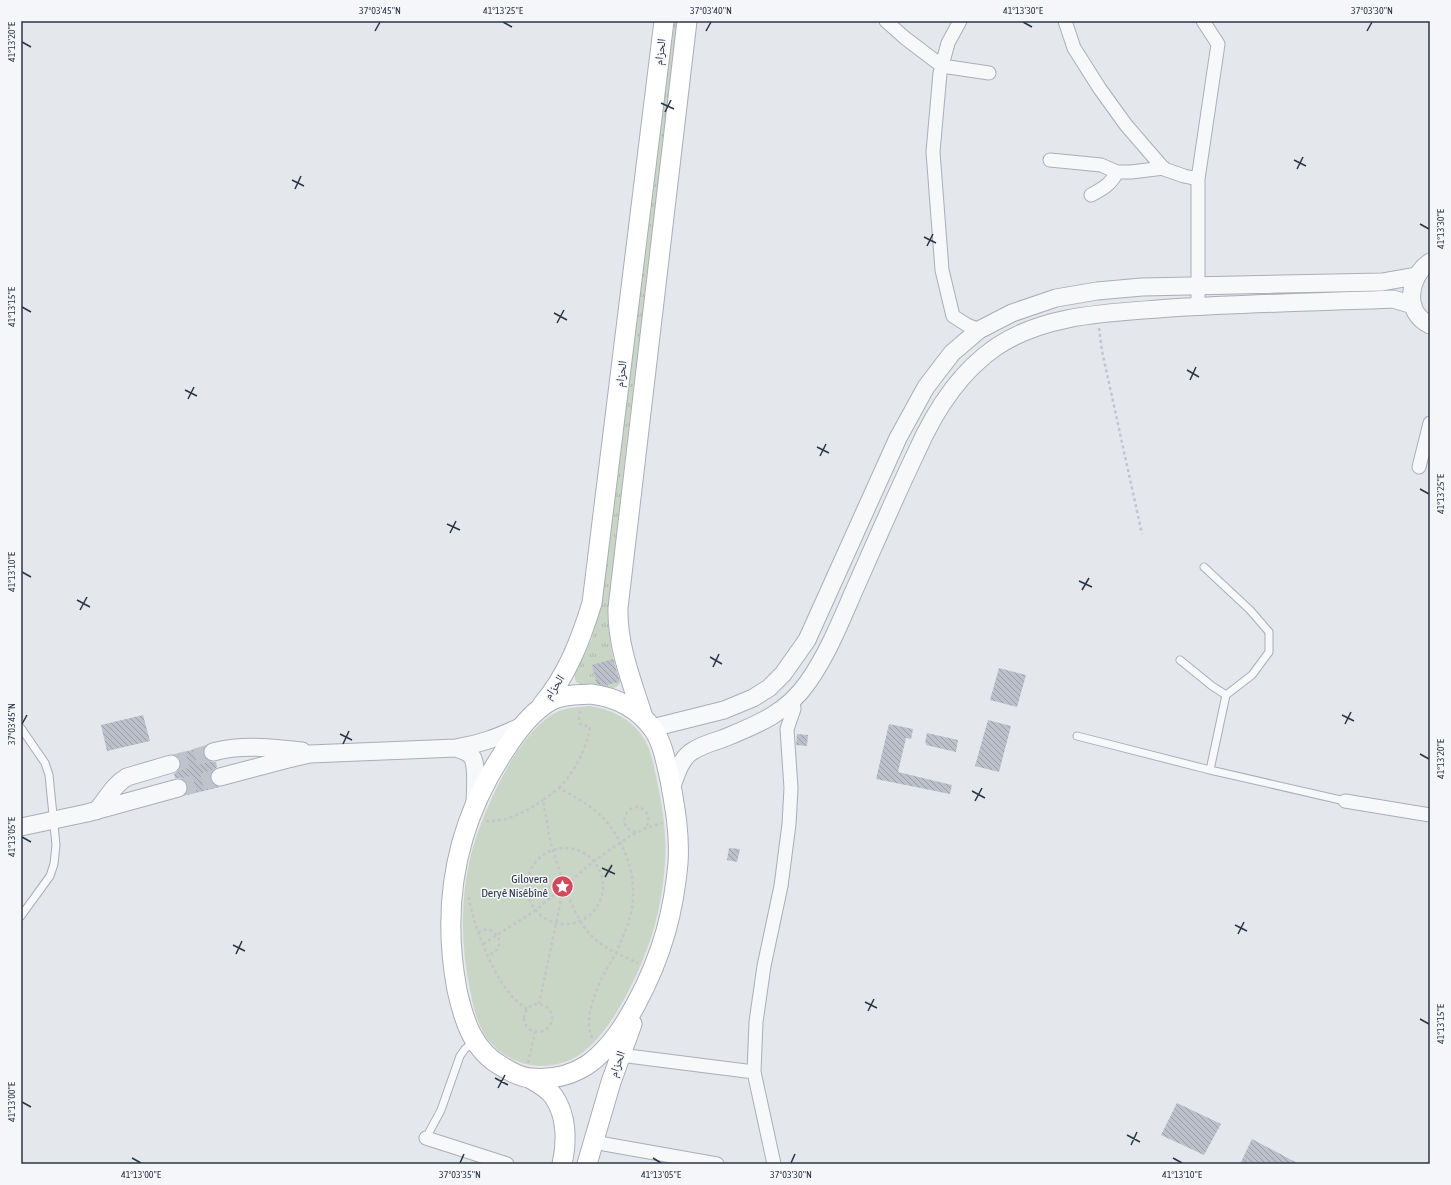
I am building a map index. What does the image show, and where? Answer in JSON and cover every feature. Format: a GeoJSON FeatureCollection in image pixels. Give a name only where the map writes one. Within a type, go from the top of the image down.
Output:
{"type":"FeatureCollection","features":[{"type":"Feature","properties":{"kind":"main road","name":"الحزام"},"geometry":{"type":"LineString","coordinates":[[535,712],[549,696],[564,672],[579,639],[592,603],[664,21]]}},
{"type":"Feature","properties":{"kind":"main road","name":"الحزام"},"geometry":{"type":"LineString","coordinates":[[647,722],[626,662],[618,622],[618,608],[687,21]]}},
{"type":"Feature","properties":{"kind":"main road"},"geometry":{"type":"LineString","coordinates":[[590,694],[610,697],[623,703],[647,722],[657,737],[663,753],[672,789],[665,823],[678,862],[673,899],[666,931],[644,963],[636,1003],[617,1034],[594,1059],[579,1069],[562,1076],[545,1079],[528,1067],[512,1072],[498,1065],[481,1050],[474,1041],[464,1019],[453,964],[450,928],[452,889],[457,858],[465,830],[482,810],[491,771],[522,726],[535,712],[552,700],[562,697],[590,694]]}},
{"type":"Feature","properties":{"kind":"main road","name":"الحزام"},"geometry":{"type":"LineString","coordinates":[[587,1164],[620,1055],[644,963]]}},
{"type":"Feature","properties":{"kind":"main road"},"geometry":{"type":"LineString","coordinates":[[528,1067],[542,1086],[554,1097],[559,1107],[563,1120],[566,1143],[562,1164]]}},
{"type":"Feature","properties":{"kind":"street"},"geometry":{"type":"LineString","coordinates":[[886,21],[905,38],[942,66],[989,73]]}},
{"type":"Feature","properties":{"kind":"street"},"geometry":{"type":"LineString","coordinates":[[960,21],[948,43],[942,66],[933,152],[942,270],[953,316],[966,325],[979,330]]}},
{"type":"Feature","properties":{"kind":"street"},"geometry":{"type":"LineString","coordinates":[[1065,21],[1074,48],[1100,89],[1126,125],[1164,168],[1184,176],[1198,179]]}},
{"type":"Feature","properties":{"kind":"street"},"geometry":{"type":"LineString","coordinates":[[1198,306],[1198,179],[1218,44],[1203,21]]}},
{"type":"Feature","properties":{"kind":"street"},"geometry":{"type":"LineString","coordinates":[[1050,160],[1101,165],[1118,172],[1164,168]]}},
{"type":"Feature","properties":{"kind":"street"},"geometry":{"type":"LineString","coordinates":[[1091,195],[1104,188],[1113,180],[1118,172]]}},
{"type":"Feature","properties":{"kind":"street"},"geometry":{"type":"LineString","coordinates":[[1430,262],[1423,267],[1416,276],[1412,285],[1411,296],[1413,305],[1419,316],[1430,325]]}},
{"type":"Feature","properties":{"kind":"street"},"geometry":{"type":"LineString","coordinates":[[647,722],[724,710],[753,698],[769,688],[783,674],[807,640],[898,438],[926,387],[952,353],[979,330],[1012,313],[1056,298],[1097,291],[1142,287],[1197,285],[1382,282],[1416,276]]}},
{"type":"Feature","properties":{"kind":"street"},"geometry":{"type":"LineString","coordinates":[[672,789],[680,766],[692,752],[772,717],[793,700],[808,683],[831,644],[924,434],[945,399],[957,383],[981,359],[996,347],[1012,338],[1049,324],[1097,314],[1198,306],[1393,299],[1413,305]]}},
{"type":"Feature","properties":{"kind":"street"},"geometry":{"type":"LineString","coordinates":[[1418,467],[1430,423]]}},
{"type":"Feature","properties":{"kind":"street"},"geometry":{"type":"LineString","coordinates":[[774,1164],[754,1072],[756,1022],[769,939],[780,886],[789,824],[791,788],[787,729],[794,709],[793,700]]}},
{"type":"Feature","properties":{"kind":"street"},"geometry":{"type":"LineString","coordinates":[[220,777],[310,754],[456,748],[486,742],[522,726]]}},
{"type":"Feature","properties":{"kind":"street"},"geometry":{"type":"LineString","coordinates":[[213,752],[229,748],[261,747],[326,754]]}},
{"type":"Feature","properties":{"kind":"street"},"geometry":{"type":"LineString","coordinates":[[456,748],[468,753],[473,758],[482,810]]}},
{"type":"Feature","properties":{"kind":"street"},"geometry":{"type":"LineString","coordinates":[[96,810],[120,780],[171,764]]}},
{"type":"Feature","properties":{"kind":"street"},"geometry":{"type":"LineString","coordinates":[[21,827],[53,821],[178,788]]}},
{"type":"Feature","properties":{"kind":"street"},"geometry":{"type":"LineString","coordinates":[[1346,801],[1430,815]]}},
{"type":"Feature","properties":{"kind":"street"},"geometry":{"type":"LineString","coordinates":[[620,1055],[754,1072]]}},
{"type":"Feature","properties":{"kind":"street"},"geometry":{"type":"LineString","coordinates":[[426,1138],[507,1164]]}},
{"type":"Feature","properties":{"kind":"street"},"geometry":{"type":"LineString","coordinates":[[593,1142],[717,1164]]}},
{"type":"Feature","properties":{"kind":"lane"},"geometry":{"type":"LineString","coordinates":[[1204,567],[1250,610],[1269,632],[1269,652],[1252,675],[1226,695],[1210,770]]}},
{"type":"Feature","properties":{"kind":"lane"},"geometry":{"type":"LineString","coordinates":[[1180,660],[1212,686],[1226,695]]}},
{"type":"Feature","properties":{"kind":"lane"},"geometry":{"type":"LineString","coordinates":[[21,728],[45,762],[49,775],[56,845],[54,864],[46,881],[21,916]]}},
{"type":"Feature","properties":{"kind":"lane"},"geometry":{"type":"LineString","coordinates":[[1077,736],[1210,770],[1346,801]]}},
{"type":"Feature","properties":{"kind":"lane"},"geometry":{"type":"LineString","coordinates":[[426,1138],[441,1110],[460,1056],[474,1041]]}},
{"type":"Feature","properties":{"kind":"path"},"geometry":{"type":"LineString","coordinates":[[1097,314],[1102,351],[1142,534]]}},
{"type":"Feature","properties":{"kind":"path"},"geometry":{"type":"LineString","coordinates":[[574,711],[586,710]]}},
{"type":"Feature","properties":{"kind":"path"},"geometry":{"type":"LineString","coordinates":[[482,810],[485,822],[502,820],[532,808],[559,788],[578,763],[588,736],[590,727],[580,724],[580,711]]}},
{"type":"Feature","properties":{"kind":"path"},"geometry":{"type":"LineString","coordinates":[[559,788],[589,806],[604,819],[621,843],[630,869],[633,888],[633,898],[628,922],[616,953],[599,983],[592,1000],[589,1030],[590,1040],[597,1032]]}},
{"type":"Feature","properties":{"kind":"path"},"geometry":{"type":"LineString","coordinates":[[543,800],[553,850],[564,886],[579,921],[593,938],[604,947],[644,963]]}},
{"type":"Feature","properties":{"kind":"path"},"geometry":{"type":"LineString","coordinates":[[637,832],[628,829],[625,822],[625,815],[631,809],[639,808],[646,812],[649,819],[646,828]]}},
{"type":"Feature","properties":{"kind":"path"},"geometry":{"type":"LineString","coordinates":[[483,944],[536,910],[594,860],[637,832],[665,823]]}},
{"type":"Feature","properties":{"kind":"path"},"geometry":{"type":"LineString","coordinates":[[559,848],[572,848],[584,852],[594,860],[600,871],[603,884],[601,896],[596,908],[587,917],[579,921],[563,924],[551,922],[540,915],[532,906],[527,894],[527,882],[530,870],[537,859],[547,851],[559,848]]}},
{"type":"Feature","properties":{"kind":"path"},"geometry":{"type":"LineString","coordinates":[[539,1004],[564,886]]}},
{"type":"Feature","properties":{"kind":"path"},"geometry":{"type":"LineString","coordinates":[[467,910],[468,890],[478,932],[494,971],[511,995],[527,1009]]}},
{"type":"Feature","properties":{"kind":"path"},"geometry":{"type":"LineString","coordinates":[[478,932],[488,929],[497,935],[500,941],[498,949],[488,956]]}},
{"type":"Feature","properties":{"kind":"path"},"geometry":{"type":"LineString","coordinates":[[636,968],[644,963]]}},
{"type":"Feature","properties":{"kind":"path"},"geometry":{"type":"LineString","coordinates":[[534,1004],[539,1004],[548,1008],[552,1017],[549,1027],[545,1030],[535,1032],[530,1030],[524,1022],[524,1016],[527,1009],[534,1004]]}},
{"type":"Feature","properties":{"kind":"path"},"geometry":{"type":"LineString","coordinates":[[528,1067],[535,1032]]}},
{"type":"Feature","properties":{"kind":"green space"},"geometry":{"type":"Polygon","coordinates":[[[671,21],[678,21],[627,441],[608,613],[611,649],[620,683],[614,688],[582,685],[576,682],[574,674],[592,638],[600,609],[671,21]]]}},
{"type":"Feature","properties":{"kind":"green space"},"geometry":{"type":"Polygon","coordinates":[[[590,706],[613,712],[620,716],[633,725],[646,741],[654,766],[664,818],[664,878],[658,911],[649,943],[634,979],[615,1015],[592,1045],[579,1055],[568,1061],[550,1066],[537,1066],[518,1062],[506,1056],[490,1042],[480,1026],[471,996],[463,941],[463,908],[467,875],[475,841],[482,821],[502,776],[515,755],[529,736],[544,721],[559,711],[574,707],[590,706]]]}},
{"type":"Feature","properties":{"kind":"building"},"geometry":{"type":"Polygon","coordinates":[[[613,659],[620,682],[605,685],[597,684],[592,665],[613,659]]]}},
{"type":"Feature","properties":{"kind":"building"},"geometry":{"type":"Polygon","coordinates":[[[999,668],[1026,675],[1017,707],[990,700],[999,668]]]}},
{"type":"Feature","properties":{"kind":"building"},"geometry":{"type":"Polygon","coordinates":[[[143,715],[150,741],[107,751],[101,725],[143,715]]]}},
{"type":"Feature","properties":{"kind":"building"},"geometry":{"type":"Polygon","coordinates":[[[988,720],[1011,726],[999,772],[975,766],[988,720]]]}},
{"type":"Feature","properties":{"kind":"building"},"geometry":{"type":"Polygon","coordinates":[[[889,724],[913,729],[911,739],[906,738],[898,772],[952,785],[950,794],[876,779],[889,724]]]}},
{"type":"Feature","properties":{"kind":"building"},"geometry":{"type":"Polygon","coordinates":[[[927,733],[958,740],[956,752],[926,745],[927,733]]]}},
{"type":"Feature","properties":{"kind":"building"},"geometry":{"type":"Polygon","coordinates":[[[797,734],[808,735],[807,746],[796,745],[797,734]]]}},
{"type":"Feature","properties":{"kind":"building"},"geometry":{"type":"Polygon","coordinates":[[[205,746],[203,754],[205,758],[210,762],[216,762],[217,767],[210,774],[210,780],[213,784],[220,787],[183,796],[188,791],[188,786],[185,781],[180,778],[175,778],[174,774],[181,767],[181,762],[178,757],[174,755],[205,746]]]}},
{"type":"Feature","properties":{"kind":"building"},"geometry":{"type":"Polygon","coordinates":[[[729,848],[740,849],[737,862],[727,860],[729,848]]]}},
{"type":"Feature","properties":{"kind":"building"},"geometry":{"type":"Polygon","coordinates":[[[1177,1103],[1221,1124],[1204,1155],[1161,1135],[1177,1103]]]}},
{"type":"Feature","properties":{"kind":"building"},"geometry":{"type":"Polygon","coordinates":[[[1252,1139],[1299,1164],[1240,1164],[1252,1139]]]}},
{"type":"Feature","properties":{"kind":"tunnel"},"geometry":{"type":"LineString","coordinates":[[171,764],[213,752]]}},
{"type":"Feature","properties":{"kind":"tunnel"},"geometry":{"type":"LineString","coordinates":[[178,788],[220,777]]}},
{"type":"Feature","properties":{"kind":"place","name":"Gilovera Deryê Nisêbînê"},"geometry":{"type":"Point","coordinates":[563,886]}}]}
